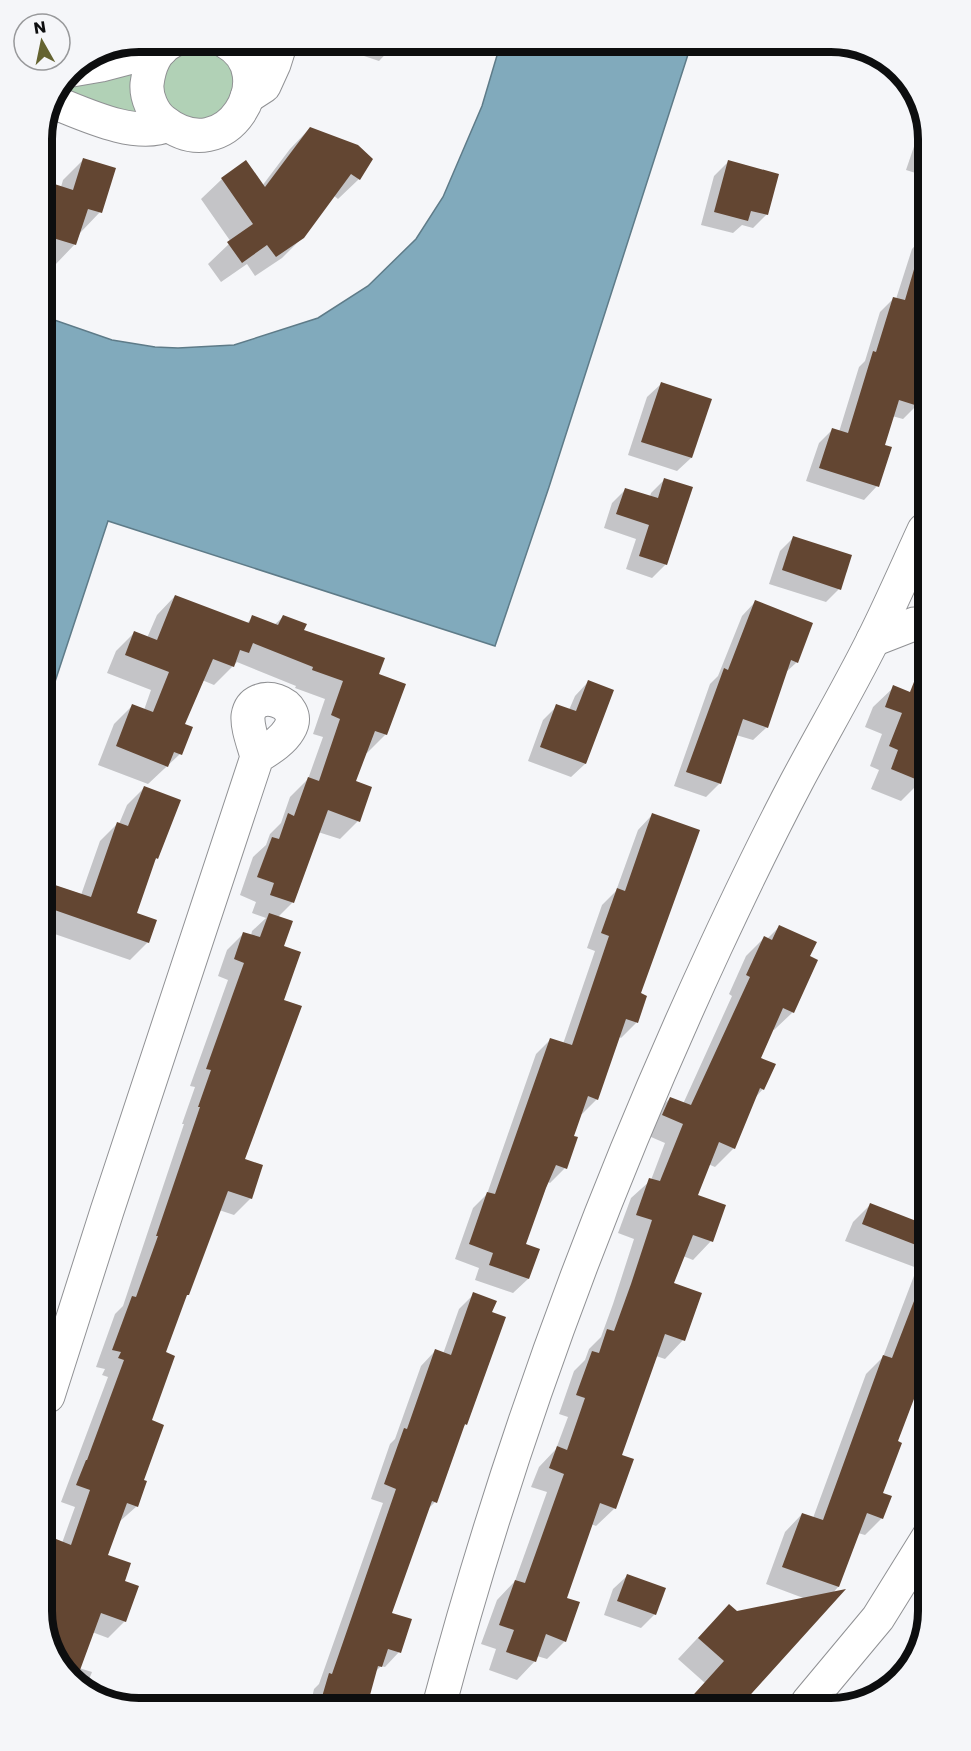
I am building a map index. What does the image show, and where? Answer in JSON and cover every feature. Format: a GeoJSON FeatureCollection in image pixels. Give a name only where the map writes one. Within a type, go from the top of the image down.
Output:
{"type":"FeatureCollection","features":[{"type":"Feature","properties":{"kind":"street"},"geometry":{"type":"LineString","coordinates":[[93,66],[142,53]]}},
{"type":"Feature","properties":{"kind":"street"},"geometry":{"type":"LineString","coordinates":[[159,53],[148,72],[147,88],[151,104],[159,118],[168,125],[187,135],[204,135],[220,131],[234,121],[244,107],[249,90],[248,73],[242,57],[238,53]]}},
{"type":"Feature","properties":{"kind":"street"},"geometry":{"type":"LineString","coordinates":[[248,97],[264,86],[277,53]]}},
{"type":"Feature","properties":{"kind":"street"},"geometry":{"type":"LineString","coordinates":[[60,104],[96,119],[139,129],[159,129],[168,125]]}},
{"type":"Feature","properties":{"kind":"street"},"geometry":{"type":"LineString","coordinates":[[441,1698],[462,1620],[526,1422],[593,1232],[647,1101],[716,947],[795,784],[873,640],[918,543]]}},
{"type":"Feature","properties":{"kind":"street"},"geometry":{"type":"LineString","coordinates":[[873,640],[918,624]]}},
{"type":"Feature","properties":{"kind":"street"},"geometry":{"type":"LineString","coordinates":[[53,1380],[257,757]]}},
{"type":"Feature","properties":{"kind":"street"},"geometry":{"type":"LineString","coordinates":[[811,1698],[878,1618],[918,1554]]}},
{"type":"Feature","properties":{"kind":"green space"},"geometry":{"type":"Polygon","coordinates":[[[178,53],[220,53],[237,70],[233,109],[189,124],[163,99],[162,75],[178,53]]]}},
{"type":"Feature","properties":{"kind":"green space"},"geometry":{"type":"Polygon","coordinates":[[[140,71],[147,122],[65,94],[71,85],[140,71]]]}},
{"type":"Feature","properties":{"kind":"water"},"geometry":{"type":"Polygon","coordinates":[[[498,53],[688,53],[549,487],[495,646],[108,521],[53,688],[53,319],[112,340],[178,348],[234,345],[318,318],[368,286],[416,239],[443,197],[482,106],[498,53]]]}},
{"type":"Feature","properties":{"kind":"building"},"geometry":{"type":"Polygon","coordinates":[[[310,127],[358,145],[373,159],[360,180],[351,174],[304,238],[276,257],[267,245],[242,263],[227,242],[253,224],[221,178],[246,160],[265,187],[310,127]]]}},
{"type":"Feature","properties":{"kind":"building"},"geometry":{"type":"Polygon","coordinates":[[[83,158],[116,168],[102,213],[88,209],[76,245],[53,238],[53,184],[73,190],[83,158]]]}},
{"type":"Feature","properties":{"kind":"building"},"geometry":{"type":"Polygon","coordinates":[[[728,160],[779,174],[768,215],[751,211],[748,221],[714,212],[728,160]]]}},
{"type":"Feature","properties":{"kind":"building"},"geometry":{"type":"Polygon","coordinates":[[[918,259],[918,406],[899,400],[885,445],[892,447],[879,487],[819,468],[832,428],[848,433],[873,351],[876,352],[893,297],[905,300],[918,259]]]}},
{"type":"Feature","properties":{"kind":"building"},"geometry":{"type":"Polygon","coordinates":[[[661,382],[712,399],[692,458],[641,442],[661,382]]]}},
{"type":"Feature","properties":{"kind":"building"},"geometry":{"type":"Polygon","coordinates":[[[664,478],[693,487],[667,565],[639,556],[649,525],[616,514],[625,488],[658,498],[664,478]]]}},
{"type":"Feature","properties":{"kind":"building"},"geometry":{"type":"Polygon","coordinates":[[[793,536],[852,555],[841,590],[782,570],[793,536]]]}},
{"type":"Feature","properties":{"kind":"building"},"geometry":{"type":"Polygon","coordinates":[[[175,595],[249,623],[252,615],[278,625],[283,615],[307,624],[304,630],[385,658],[379,674],[406,684],[387,735],[375,731],[356,781],[372,787],[360,822],[328,810],[294,903],[270,895],[274,883],[257,877],[272,837],[279,839],[288,813],[294,816],[308,777],[319,781],[340,719],[331,715],[343,681],[312,670],[313,667],[253,643],[249,653],[240,650],[234,667],[213,659],[185,724],[193,727],[182,755],[174,752],[168,767],[116,746],[132,704],[153,712],[169,672],[125,655],[134,631],[157,640],[175,595]]]}},
{"type":"Feature","properties":{"kind":"building"},"geometry":{"type":"Polygon","coordinates":[[[755,600],[813,623],[798,663],[791,660],[768,728],[743,719],[721,784],[686,772],[724,668],[728,670],[755,600]]]}},
{"type":"Feature","properties":{"kind":"building"},"geometry":{"type":"Polygon","coordinates":[[[918,672],[918,780],[891,769],[898,750],[889,746],[902,713],[885,707],[893,685],[910,692],[918,672]]]}},
{"type":"Feature","properties":{"kind":"building"},"geometry":{"type":"Polygon","coordinates":[[[588,680],[614,690],[586,764],[540,747],[556,704],[576,711],[588,680]]]}},
{"type":"Feature","properties":{"kind":"building"},"geometry":{"type":"Polygon","coordinates":[[[144,786],[181,800],[158,859],[156,858],[137,913],[157,920],[149,943],[53,909],[53,884],[91,897],[117,822],[128,826],[144,786]]]}},
{"type":"Feature","properties":{"kind":"building"},"geometry":{"type":"Polygon","coordinates":[[[652,813],[700,830],[641,993],[647,996],[638,1023],[626,1019],[598,1100],[588,1096],[574,1136],[578,1137],[567,1169],[556,1165],[546,1188],[526,1244],[540,1249],[529,1279],[489,1265],[493,1253],[469,1244],[487,1192],[495,1194],[550,1038],[572,1045],[609,936],[601,933],[617,888],[625,891],[652,813]]]}},
{"type":"Feature","properties":{"kind":"building"},"geometry":{"type":"Polygon","coordinates":[[[269,913],[293,921],[284,946],[301,952],[284,1000],[302,1006],[245,1159],[263,1165],[252,1199],[228,1191],[166,1352],[175,1356],[152,1420],[164,1425],[144,1480],[147,1481],[138,1507],[127,1503],[108,1555],[131,1563],[125,1581],[139,1586],[126,1622],[101,1613],[79,1674],[64,1655],[54,1629],[53,1547],[56,1539],[71,1545],[90,1490],[76,1485],[124,1360],[118,1358],[121,1352],[112,1350],[132,1296],[136,1297],[200,1107],[198,1107],[211,1070],[206,1069],[244,963],[234,959],[243,932],[260,937],[269,913]]]}},
{"type":"Feature","properties":{"kind":"building"},"geometry":{"type":"Polygon","coordinates":[[[779,925],[817,942],[810,956],[818,960],[794,1013],[783,1008],[761,1058],[776,1064],[764,1090],[760,1088],[735,1149],[719,1142],[698,1195],[726,1205],[713,1242],[693,1235],[674,1283],[702,1293],[685,1341],[665,1334],[622,1455],[634,1459],[616,1509],[600,1503],[567,1598],[580,1602],[566,1642],[546,1634],[536,1662],[506,1652],[514,1630],[499,1625],[515,1580],[525,1583],[564,1474],[549,1468],[557,1446],[567,1450],[585,1398],[576,1395],[592,1351],[599,1353],[607,1329],[614,1331],[631,1284],[652,1220],[636,1215],[649,1178],[660,1181],[683,1124],[662,1115],[670,1097],[691,1105],[750,977],[746,975],[764,936],[772,940],[779,925]]]}},
{"type":"Feature","properties":{"kind":"building"},"geometry":{"type":"Polygon","coordinates":[[[870,1203],[918,1222],[918,1240],[916,1245],[862,1224],[870,1203]]]}},
{"type":"Feature","properties":{"kind":"building"},"geometry":{"type":"Polygon","coordinates":[[[918,1291],[918,1388],[898,1441],[902,1443],[883,1493],[892,1496],[883,1519],[867,1513],[839,1587],[782,1567],[802,1513],[823,1520],[883,1355],[892,1358],[918,1291]]]}},
{"type":"Feature","properties":{"kind":"building"},"geometry":{"type":"Polygon","coordinates":[[[473,1292],[497,1301],[492,1312],[506,1317],[437,1503],[432,1501],[392,1613],[412,1619],[401,1653],[388,1649],[382,1667],[378,1666],[369,1698],[322,1698],[396,1489],[384,1484],[404,1428],[407,1429],[435,1349],[451,1355],[473,1292]]]}},
{"type":"Feature","properties":{"kind":"building"},"geometry":{"type":"Polygon","coordinates":[[[627,1574],[666,1588],[656,1615],[617,1601],[627,1574]]]}},
{"type":"Feature","properties":{"kind":"building"},"geometry":{"type":"Polygon","coordinates":[[[846,1589],[748,1698],[691,1698],[724,1661],[698,1638],[729,1604],[737,1611],[846,1589]]]}}]}
